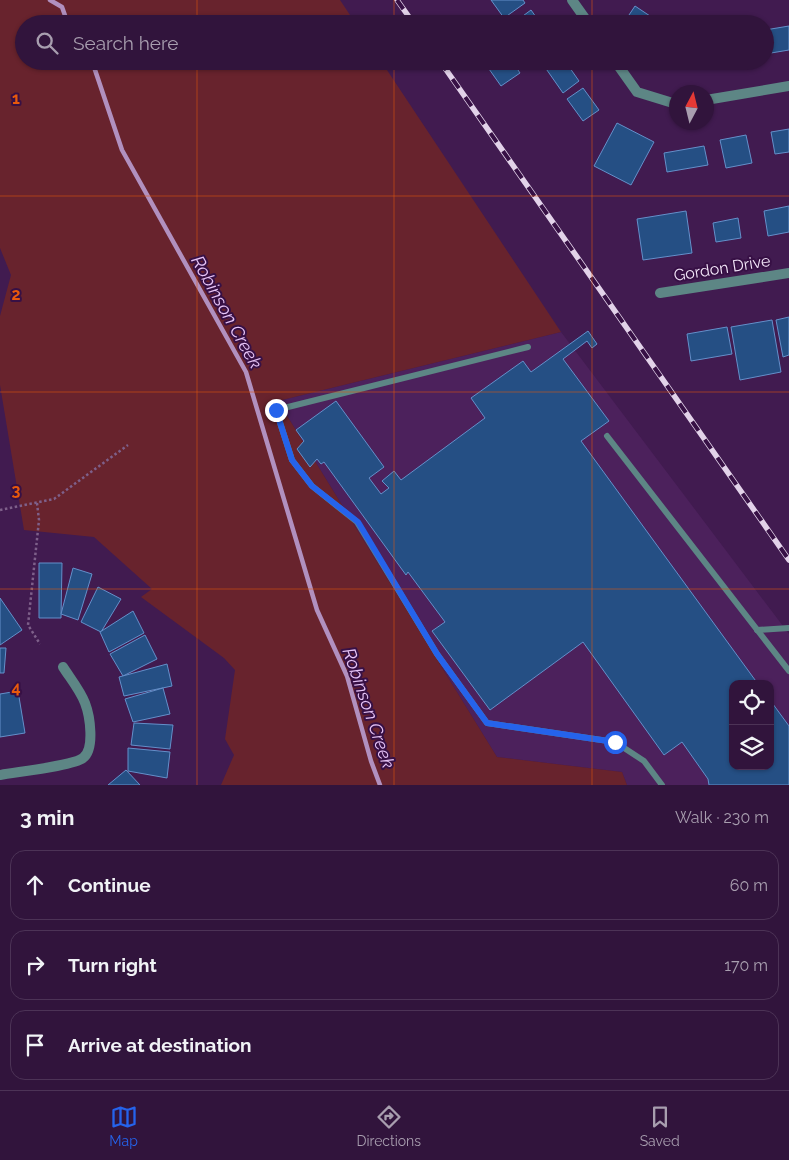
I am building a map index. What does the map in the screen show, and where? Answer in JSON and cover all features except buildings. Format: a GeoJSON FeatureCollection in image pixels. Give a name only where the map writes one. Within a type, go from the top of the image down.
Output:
{"type":"FeatureCollection","features":[{"type":"Feature","properties":{"kind":"street"},"geometry":{"type":"LineString","coordinates":[[572,0],[583,15]]}},
{"type":"Feature","properties":{"kind":"street"},"geometry":{"type":"LineString","coordinates":[[621,70],[637,92],[669,102]]}},
{"type":"Feature","properties":{"kind":"street"},"geometry":{"type":"LineString","coordinates":[[714,99],[789,86]]}},
{"type":"Feature","properties":{"kind":"street","name":"Gordon Drive"},"geometry":{"type":"LineString","coordinates":[[660,293],[789,273]]}},
{"type":"Feature","properties":{"kind":"street"},"geometry":{"type":"LineString","coordinates":[[0,775],[72,763],[83,758],[89,749],[91,737],[84,702],[63,667]]}},
{"type":"Feature","properties":{"kind":"lane"},"geometry":{"type":"LineString","coordinates":[[528,347],[276,410],[292,460],[312,486],[358,522],[437,654],[487,723],[615,742],[644,761],[662,785]]}},
{"type":"Feature","properties":{"kind":"lane"},"geometry":{"type":"LineString","coordinates":[[608,436],[789,671]]}},
{"type":"Feature","properties":{"kind":"lane"},"geometry":{"type":"LineString","coordinates":[[756,630],[789,628]]}},
{"type":"Feature","properties":{"kind":"path"},"geometry":{"type":"LineString","coordinates":[[0,510],[54,499],[128,445]]}},
{"type":"Feature","properties":{"kind":"path"},"geometry":{"type":"LineString","coordinates":[[37,503],[39,520],[28,625],[40,644]]}},
{"type":"Feature","properties":{"kind":"shaded area"},"geometry":{"type":"Polygon","coordinates":[[[0,0],[340,0],[350,15],[15,15],[15,70],[387,70],[561,332],[278,401],[497,757],[622,772],[627,785],[221,785],[234,755],[225,739],[235,670],[224,658],[141,597],[152,589],[94,537],[24,530],[0,385],[0,316],[11,275],[0,248],[0,0]]]}},
{"type":"Feature","properties":{"kind":"shaded area"},"geometry":{"type":"Polygon","coordinates":[[[561,332],[789,634],[789,785],[627,785],[622,772],[497,757],[278,401],[561,332]]]}},
{"type":"Feature","properties":{"kind":"waterway","name":"Robinson Creek"},"geometry":{"type":"LineString","coordinates":[[50,0],[62,7],[65,15]]}},
{"type":"Feature","properties":{"kind":"waterway","name":"Robinson Creek"},"geometry":{"type":"LineString","coordinates":[[95,70],[122,150],[246,372],[317,610],[347,676],[371,761],[380,785]]}},
{"type":"Feature","properties":{"kind":"railway"},"geometry":{"type":"LineString","coordinates":[[397,0],[408,15]]}},
{"type":"Feature","properties":{"kind":"railway"},"geometry":{"type":"LineString","coordinates":[[446,70],[789,560]]}},
{"type":"Feature","properties":{"kind":"route"},"geometry":{"type":"LineString","coordinates":[[276,410],[292,460],[312,486],[358,522],[437,654],[487,723],[615,742]]}}]}
